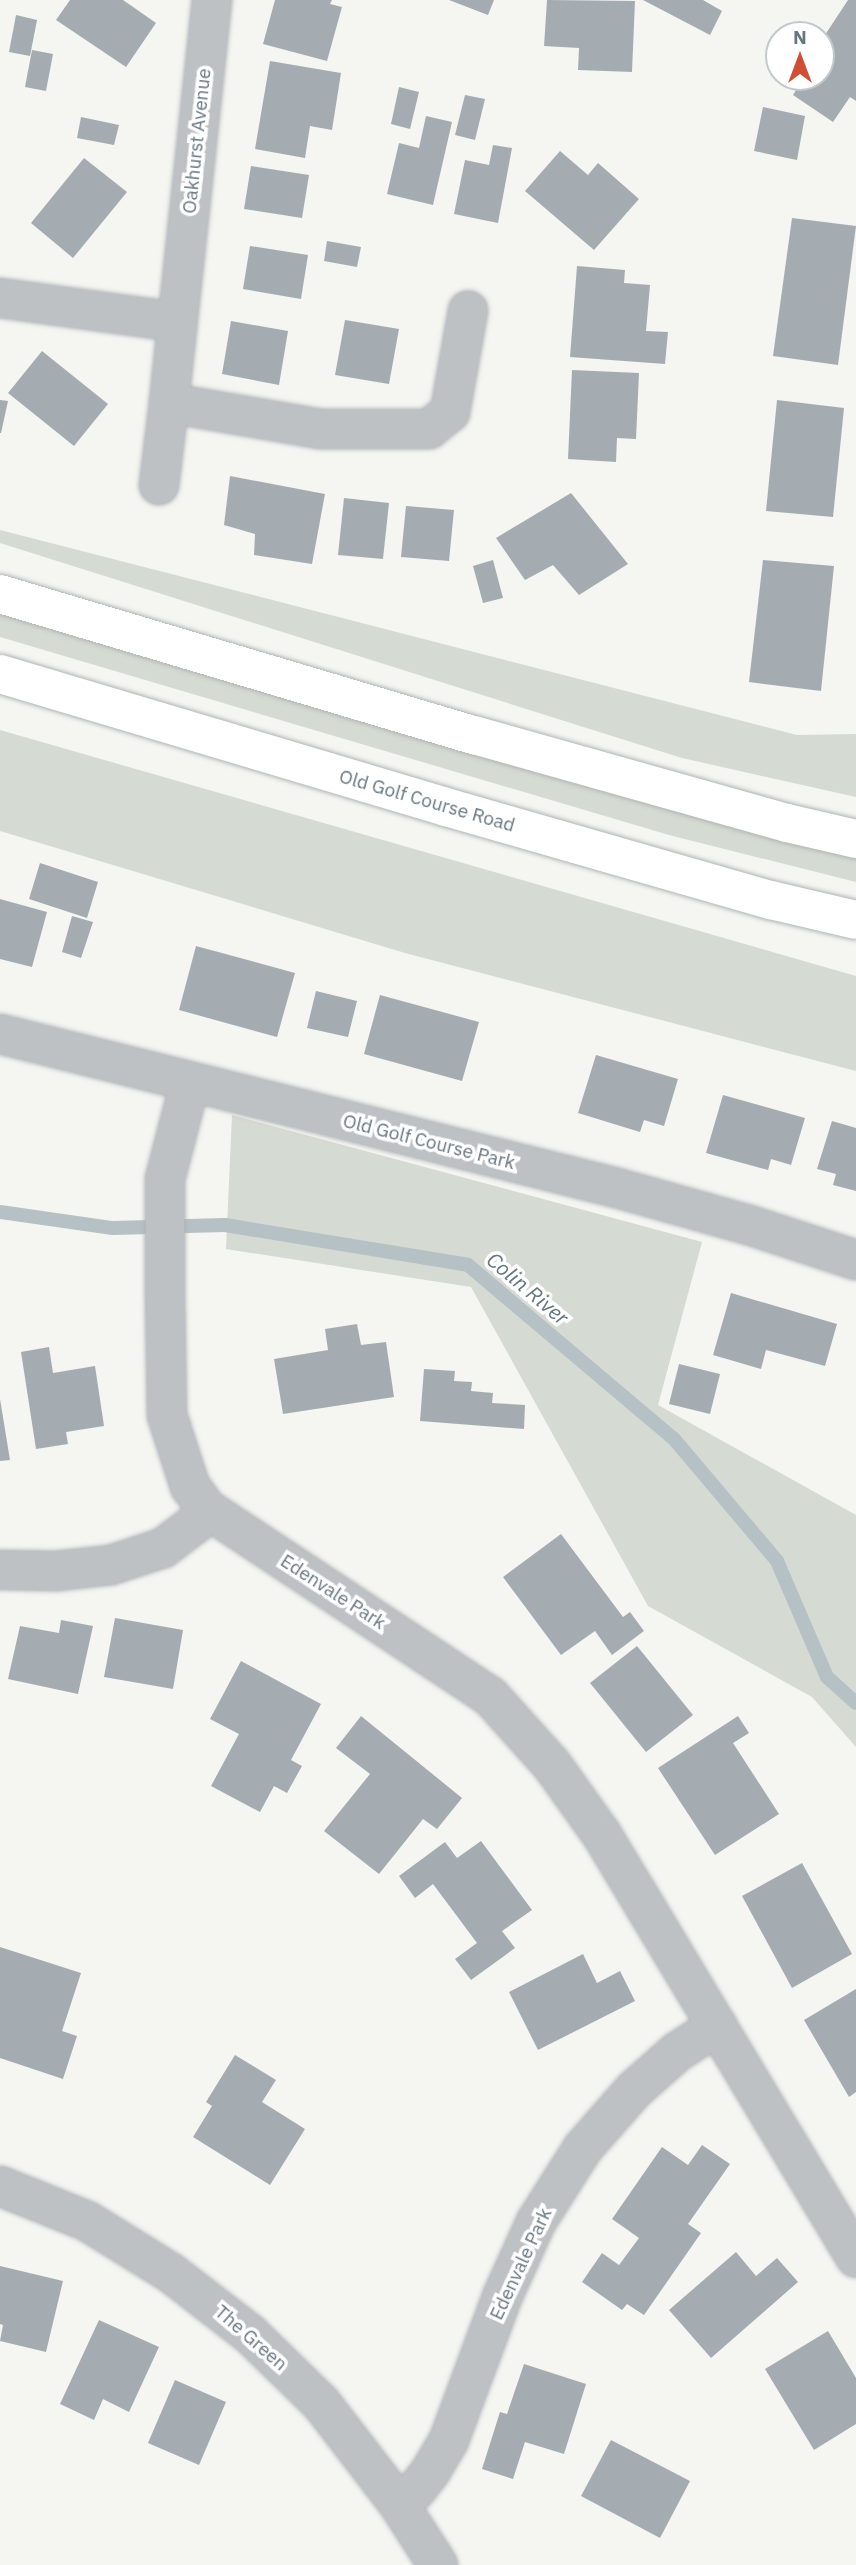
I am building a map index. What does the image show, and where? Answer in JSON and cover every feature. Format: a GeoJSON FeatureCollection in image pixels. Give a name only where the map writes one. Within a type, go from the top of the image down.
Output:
{"type":"FeatureCollection","features":[{"type":"Feature","properties":{"kind":"highway"},"geometry":{"type":"LineString","coordinates":[[0,594],[474,734],[787,823],[856,839]]}},
{"type":"Feature","properties":{"kind":"highway","name":"Old Golf Course Road"},"geometry":{"type":"LineString","coordinates":[[0,674],[446,807],[771,900],[856,920]]}},
{"type":"Feature","properties":{"kind":"street","name":"Oakhurst Avenue"},"geometry":{"type":"LineString","coordinates":[[159,485],[212,0]]}},
{"type":"Feature","properties":{"kind":"street"},"geometry":{"type":"LineString","coordinates":[[0,298],[177,322]]}},
{"type":"Feature","properties":{"kind":"street"},"geometry":{"type":"LineString","coordinates":[[169,403],[321,429],[429,429],[450,412],[468,310]]}},
{"type":"Feature","properties":{"kind":"street","name":"Old Golf Course Park"},"geometry":{"type":"LineString","coordinates":[[0,1034],[617,1188],[749,1226],[856,1261]]}},
{"type":"Feature","properties":{"kind":"street","name":"Edenvale Park"},"geometry":{"type":"LineString","coordinates":[[190,1083],[167,1163],[165,1292],[167,1415],[190,1486],[207,1509],[490,1696],[552,1765],[602,1835],[856,2258]]}},
{"type":"Feature","properties":{"kind":"street"},"geometry":{"type":"LineString","coordinates":[[0,1570],[56,1571],[111,1565],[163,1548],[195,1524],[207,1509]]}},
{"type":"Feature","properties":{"kind":"street","name":"Edenvale Park"},"geometry":{"type":"LineString","coordinates":[[398,2503],[416,2490],[449,2440],[503,2295],[536,2222],[583,2148],[634,2090],[677,2052],[718,2026]]}},
{"type":"Feature","properties":{"kind":"street","name":"The Green"},"geometry":{"type":"LineString","coordinates":[[0,2186],[87,2221],[171,2273],[250,2334],[321,2403],[398,2503],[438,2565]]}},
{"type":"Feature","properties":{"kind":"shaded area"},"geometry":{"type":"Polygon","coordinates":[[[0,530],[797,735],[856,734],[856,797],[682,758],[0,543],[0,530]]]}},
{"type":"Feature","properties":{"kind":"shaded area"},"geometry":{"type":"Polygon","coordinates":[[[0,608],[856,853],[856,882],[669,835],[0,637],[0,608]]]}},
{"type":"Feature","properties":{"kind":"shaded area"},"geometry":{"type":"Polygon","coordinates":[[[0,730],[856,976],[856,1071],[405,953],[0,831],[0,730]]]}},
{"type":"Feature","properties":{"kind":"shaded area"},"geometry":{"type":"Polygon","coordinates":[[[232,1115],[702,1242],[658,1405],[856,1515],[856,1747],[812,1697],[648,1606],[471,1287],[226,1249],[232,1115]]]}},
{"type":"Feature","properties":{"kind":"building"},"geometry":{"type":"Polygon","coordinates":[[[70,0],[123,0],[156,23],[126,67],[56,20],[70,0]]]}},
{"type":"Feature","properties":{"kind":"building"},"geometry":{"type":"Polygon","coordinates":[[[275,0],[332,0],[330,4],[342,7],[327,61],[263,44],[275,0]]]}},
{"type":"Feature","properties":{"kind":"building"},"geometry":{"type":"Polygon","coordinates":[[[449,0],[494,0],[488,15],[449,0]]]}},
{"type":"Feature","properties":{"kind":"building"},"geometry":{"type":"Polygon","coordinates":[[[547,0],[635,1],[632,72],[578,70],[579,48],[544,46],[547,0]]]}},
{"type":"Feature","properties":{"kind":"building"},"geometry":{"type":"Polygon","coordinates":[[[643,0],[703,0],[722,11],[710,35],[643,0]]]}},
{"type":"Feature","properties":{"kind":"building"},"geometry":{"type":"Polygon","coordinates":[[[848,0],[856,0],[856,101],[850,97],[833,122],[793,95],[795,91],[835,91],[834,21],[848,0]]]}},
{"type":"Feature","properties":{"kind":"building"},"geometry":{"type":"Polygon","coordinates":[[[16,15],[37,20],[30,56],[9,52],[16,15]]]}},
{"type":"Feature","properties":{"kind":"building"},"geometry":{"type":"Polygon","coordinates":[[[32,50],[53,54],[46,91],[25,87],[32,50]]]}},
{"type":"Feature","properties":{"kind":"building"},"geometry":{"type":"Polygon","coordinates":[[[270,61],[341,73],[332,130],[310,126],[305,158],[255,149],[270,61]]]}},
{"type":"Feature","properties":{"kind":"building"},"geometry":{"type":"Polygon","coordinates":[[[399,87],[419,92],[410,129],[391,124],[399,87]]]}},
{"type":"Feature","properties":{"kind":"building"},"geometry":{"type":"Polygon","coordinates":[[[465,95],[485,99],[475,140],[455,135],[465,95]]]}},
{"type":"Feature","properties":{"kind":"building"},"geometry":{"type":"Polygon","coordinates":[[[763,107],[805,116],[797,160],[754,151],[763,107]]]}},
{"type":"Feature","properties":{"kind":"building"},"geometry":{"type":"Polygon","coordinates":[[[426,116],[452,122],[433,205],[387,194],[399,143],[419,148],[426,116]]]}},
{"type":"Feature","properties":{"kind":"building"},"geometry":{"type":"Polygon","coordinates":[[[81,117],[119,125],[114,145],[77,138],[81,117]]]}},
{"type":"Feature","properties":{"kind":"building"},"geometry":{"type":"Polygon","coordinates":[[[493,145],[512,148],[498,223],[454,214],[465,160],[489,165],[493,145]]]}},
{"type":"Feature","properties":{"kind":"building"},"geometry":{"type":"Polygon","coordinates":[[[560,151],[588,175],[598,163],[639,199],[594,250],[525,191],[560,151]]]}},
{"type":"Feature","properties":{"kind":"building"},"geometry":{"type":"Polygon","coordinates":[[[84,158],[127,192],[73,258],[31,223],[84,158]]]}},
{"type":"Feature","properties":{"kind":"building"},"geometry":{"type":"Polygon","coordinates":[[[251,166],[309,175],[302,218],[244,209],[251,166]]]}},
{"type":"Feature","properties":{"kind":"building"},"geometry":{"type":"Polygon","coordinates":[[[792,218],[856,226],[838,365],[773,356],[792,218]]]}},
{"type":"Feature","properties":{"kind":"building"},"geometry":{"type":"Polygon","coordinates":[[[327,241],[361,247],[357,267],[324,261],[327,241]]]}},
{"type":"Feature","properties":{"kind":"building"},"geometry":{"type":"Polygon","coordinates":[[[250,246],[308,255],[301,299],[243,289],[250,246]]]}},
{"type":"Feature","properties":{"kind":"building"},"geometry":{"type":"Polygon","coordinates":[[[577,266],[625,270],[624,283],[650,285],[646,331],[668,332],[665,364],[570,357],[577,266]]]}},
{"type":"Feature","properties":{"kind":"building"},"geometry":{"type":"Polygon","coordinates":[[[345,320],[399,329],[389,384],[335,375],[345,320]]]}},
{"type":"Feature","properties":{"kind":"building"},"geometry":{"type":"Polygon","coordinates":[[[231,321],[288,331],[279,385],[222,374],[231,321]]]}},
{"type":"Feature","properties":{"kind":"building"},"geometry":{"type":"Polygon","coordinates":[[[42,351],[108,404],[74,446],[8,393],[42,351]]]}},
{"type":"Feature","properties":{"kind":"building"},"geometry":{"type":"Polygon","coordinates":[[[572,370],[639,373],[636,439],[617,438],[616,462],[568,459],[572,370]]]}},
{"type":"Feature","properties":{"kind":"building"},"geometry":{"type":"Polygon","coordinates":[[[0,400],[8,401],[1,433],[0,433],[0,400]]]}},
{"type":"Feature","properties":{"kind":"building"},"geometry":{"type":"Polygon","coordinates":[[[777,400],[844,408],[833,517],[766,511],[777,400]]]}},
{"type":"Feature","properties":{"kind":"building"},"geometry":{"type":"Polygon","coordinates":[[[230,476],[325,494],[312,564],[254,555],[255,534],[224,525],[230,476]]]}},
{"type":"Feature","properties":{"kind":"building"},"geometry":{"type":"Polygon","coordinates":[[[571,493],[628,564],[579,595],[553,565],[525,580],[496,538],[571,493]]]}},
{"type":"Feature","properties":{"kind":"building"},"geometry":{"type":"Polygon","coordinates":[[[344,498],[389,503],[383,559],[338,555],[344,498]]]}},
{"type":"Feature","properties":{"kind":"building"},"geometry":{"type":"Polygon","coordinates":[[[406,506],[454,510],[449,561],[401,557],[406,506]]]}},
{"type":"Feature","properties":{"kind":"building"},"geometry":{"type":"Polygon","coordinates":[[[493,560],[503,598],[483,603],[473,566],[493,560]]]}},
{"type":"Feature","properties":{"kind":"building"},"geometry":{"type":"Polygon","coordinates":[[[763,560],[834,566],[821,691],[749,682],[763,560]]]}},
{"type":"Feature","properties":{"kind":"building"},"geometry":{"type":"Polygon","coordinates":[[[40,863],[98,882],[87,918],[29,899],[40,863]]]}},
{"type":"Feature","properties":{"kind":"building"},"geometry":{"type":"Polygon","coordinates":[[[0,899],[47,912],[32,967],[0,959],[0,899]]]}},
{"type":"Feature","properties":{"kind":"building"},"geometry":{"type":"Polygon","coordinates":[[[72,916],[93,922],[81,958],[62,952],[72,916]]]}},
{"type":"Feature","properties":{"kind":"building"},"geometry":{"type":"Polygon","coordinates":[[[196,946],[295,973],[277,1037],[179,1010],[196,946]]]}},
{"type":"Feature","properties":{"kind":"building"},"geometry":{"type":"Polygon","coordinates":[[[316,991],[357,1001],[348,1037],[307,1028],[316,991]]]}},
{"type":"Feature","properties":{"kind":"building"},"geometry":{"type":"Polygon","coordinates":[[[380,995],[479,1022],[462,1081],[364,1054],[380,995]]]}},
{"type":"Feature","properties":{"kind":"building"},"geometry":{"type":"Polygon","coordinates":[[[596,1055],[678,1079],[664,1126],[644,1120],[640,1132],[578,1113],[596,1055]]]}},
{"type":"Feature","properties":{"kind":"building"},"geometry":{"type":"Polygon","coordinates":[[[723,1095],[805,1118],[791,1165],[771,1159],[768,1170],[706,1153],[723,1095]]]}},
{"type":"Feature","properties":{"kind":"building"},"geometry":{"type":"Polygon","coordinates":[[[832,1121],[856,1128],[856,1191],[833,1185],[836,1174],[817,1169],[832,1121]]]}},
{"type":"Feature","properties":{"kind":"building"},"geometry":{"type":"Polygon","coordinates":[[[731,1293],[837,1324],[825,1366],[766,1350],[761,1369],[713,1355],[731,1293]]]}},
{"type":"Feature","properties":{"kind":"building"},"geometry":{"type":"Polygon","coordinates":[[[357,1324],[361,1345],[386,1342],[394,1397],[283,1414],[274,1359],[328,1350],[325,1329],[357,1324]]]}},
{"type":"Feature","properties":{"kind":"building"},"geometry":{"type":"Polygon","coordinates":[[[49,1347],[53,1373],[95,1366],[104,1426],[66,1432],[68,1444],[36,1449],[21,1352],[49,1347]]]}},
{"type":"Feature","properties":{"kind":"building"},"geometry":{"type":"Polygon","coordinates":[[[679,1364],[720,1374],[710,1414],[669,1404],[679,1364]]]}},
{"type":"Feature","properties":{"kind":"building"},"geometry":{"type":"Polygon","coordinates":[[[424,1369],[455,1371],[454,1381],[472,1382],[471,1391],[493,1393],[492,1403],[525,1405],[524,1429],[420,1421],[424,1369]]]}},
{"type":"Feature","properties":{"kind":"building"},"geometry":{"type":"Polygon","coordinates":[[[0,1399],[10,1460],[0,1461],[0,1399]]]}},
{"type":"Feature","properties":{"kind":"building"},"geometry":{"type":"Polygon","coordinates":[[[561,1534],[623,1617],[630,1612],[644,1631],[612,1655],[595,1631],[561,1655],[503,1577],[561,1534]]]}},
{"type":"Feature","properties":{"kind":"building"},"geometry":{"type":"Polygon","coordinates":[[[115,1618],[183,1630],[173,1689],[104,1677],[115,1618]]]}},
{"type":"Feature","properties":{"kind":"building"},"geometry":{"type":"Polygon","coordinates":[[[61,1620],[93,1626],[78,1694],[8,1679],[20,1626],[59,1633],[61,1620]]]}},
{"type":"Feature","properties":{"kind":"building"},"geometry":{"type":"Polygon","coordinates":[[[637,1646],[693,1715],[646,1752],[590,1683],[637,1646]]]}},
{"type":"Feature","properties":{"kind":"building"},"geometry":{"type":"Polygon","coordinates":[[[241,1661],[321,1704],[291,1760],[302,1766],[287,1793],[274,1786],[260,1812],[211,1786],[239,1734],[210,1719],[241,1661]]]}},
{"type":"Feature","properties":{"kind":"building"},"geometry":{"type":"Polygon","coordinates":[[[361,1716],[462,1798],[437,1829],[423,1819],[379,1874],[324,1831],[370,1774],[336,1748],[361,1716]]]}},
{"type":"Feature","properties":{"kind":"building"},"geometry":{"type":"Polygon","coordinates":[[[738,1716],[749,1733],[733,1743],[779,1814],[715,1855],[658,1768],[738,1716]]]}},
{"type":"Feature","properties":{"kind":"building"},"geometry":{"type":"Polygon","coordinates":[[[481,1841],[532,1910],[502,1931],[515,1948],[471,1980],[455,1959],[477,1943],[433,1884],[415,1898],[399,1876],[445,1842],[457,1858],[481,1841]]]}},
{"type":"Feature","properties":{"kind":"building"},"geometry":{"type":"Polygon","coordinates":[[[802,1863],[852,1954],[792,1988],[742,1896],[802,1863]]]}},
{"type":"Feature","properties":{"kind":"building"},"geometry":{"type":"Polygon","coordinates":[[[0,1947],[81,1973],[62,2031],[77,2036],[63,2079],[0,2058],[0,1947]]]}},
{"type":"Feature","properties":{"kind":"building"},"geometry":{"type":"Polygon","coordinates":[[[583,1954],[597,1983],[620,1971],[635,2001],[538,2050],[509,1992],[583,1954]]]}},
{"type":"Feature","properties":{"kind":"building"},"geometry":{"type":"Polygon","coordinates":[[[856,1989],[856,2092],[849,2097],[804,2020],[856,1989]]]}},
{"type":"Feature","properties":{"kind":"building"},"geometry":{"type":"Polygon","coordinates":[[[235,2055],[276,2080],[262,2102],[305,2129],[270,2185],[193,2137],[212,2106],[206,2102],[235,2055]]]}},
{"type":"Feature","properties":{"kind":"building"},"geometry":{"type":"Polygon","coordinates":[[[702,2145],[730,2164],[688,2224],[701,2233],[644,2315],[627,2304],[622,2310],[582,2282],[602,2253],[619,2265],[639,2238],[612,2219],[662,2147],[688,2165],[702,2145]]]}},
{"type":"Feature","properties":{"kind":"building"},"geometry":{"type":"Polygon","coordinates":[[[736,2252],[756,2276],[777,2258],[798,2282],[711,2358],[669,2310],[736,2252]]]}},
{"type":"Feature","properties":{"kind":"building"},"geometry":{"type":"Polygon","coordinates":[[[0,2266],[63,2281],[46,2352],[0,2341],[3,2325],[0,2324],[0,2266]]]}},
{"type":"Feature","properties":{"kind":"building"},"geometry":{"type":"Polygon","coordinates":[[[99,2320],[159,2347],[129,2412],[103,2399],[94,2420],[60,2404],[99,2320]]]}},
{"type":"Feature","properties":{"kind":"building"},"geometry":{"type":"Polygon","coordinates":[[[828,2331],[856,2378],[856,2424],[814,2450],[765,2369],[828,2331]]]}},
{"type":"Feature","properties":{"kind":"building"},"geometry":{"type":"Polygon","coordinates":[[[524,2364],[586,2384],[564,2454],[525,2442],[513,2479],[482,2469],[500,2412],[507,2414],[524,2364]]]}},
{"type":"Feature","properties":{"kind":"building"},"geometry":{"type":"Polygon","coordinates":[[[175,2380],[226,2402],[199,2465],[148,2443],[175,2380]]]}},
{"type":"Feature","properties":{"kind":"building"},"geometry":{"type":"Polygon","coordinates":[[[611,2440],[690,2481],[660,2538],[581,2496],[611,2440]]]}},
{"type":"Feature","properties":{"kind":"waterway","name":"Colin River"},"geometry":{"type":"LineString","coordinates":[[0,1212],[113,1228],[225,1225],[468,1265],[674,1439],[777,1561],[827,1677],[856,1703]]}}]}
